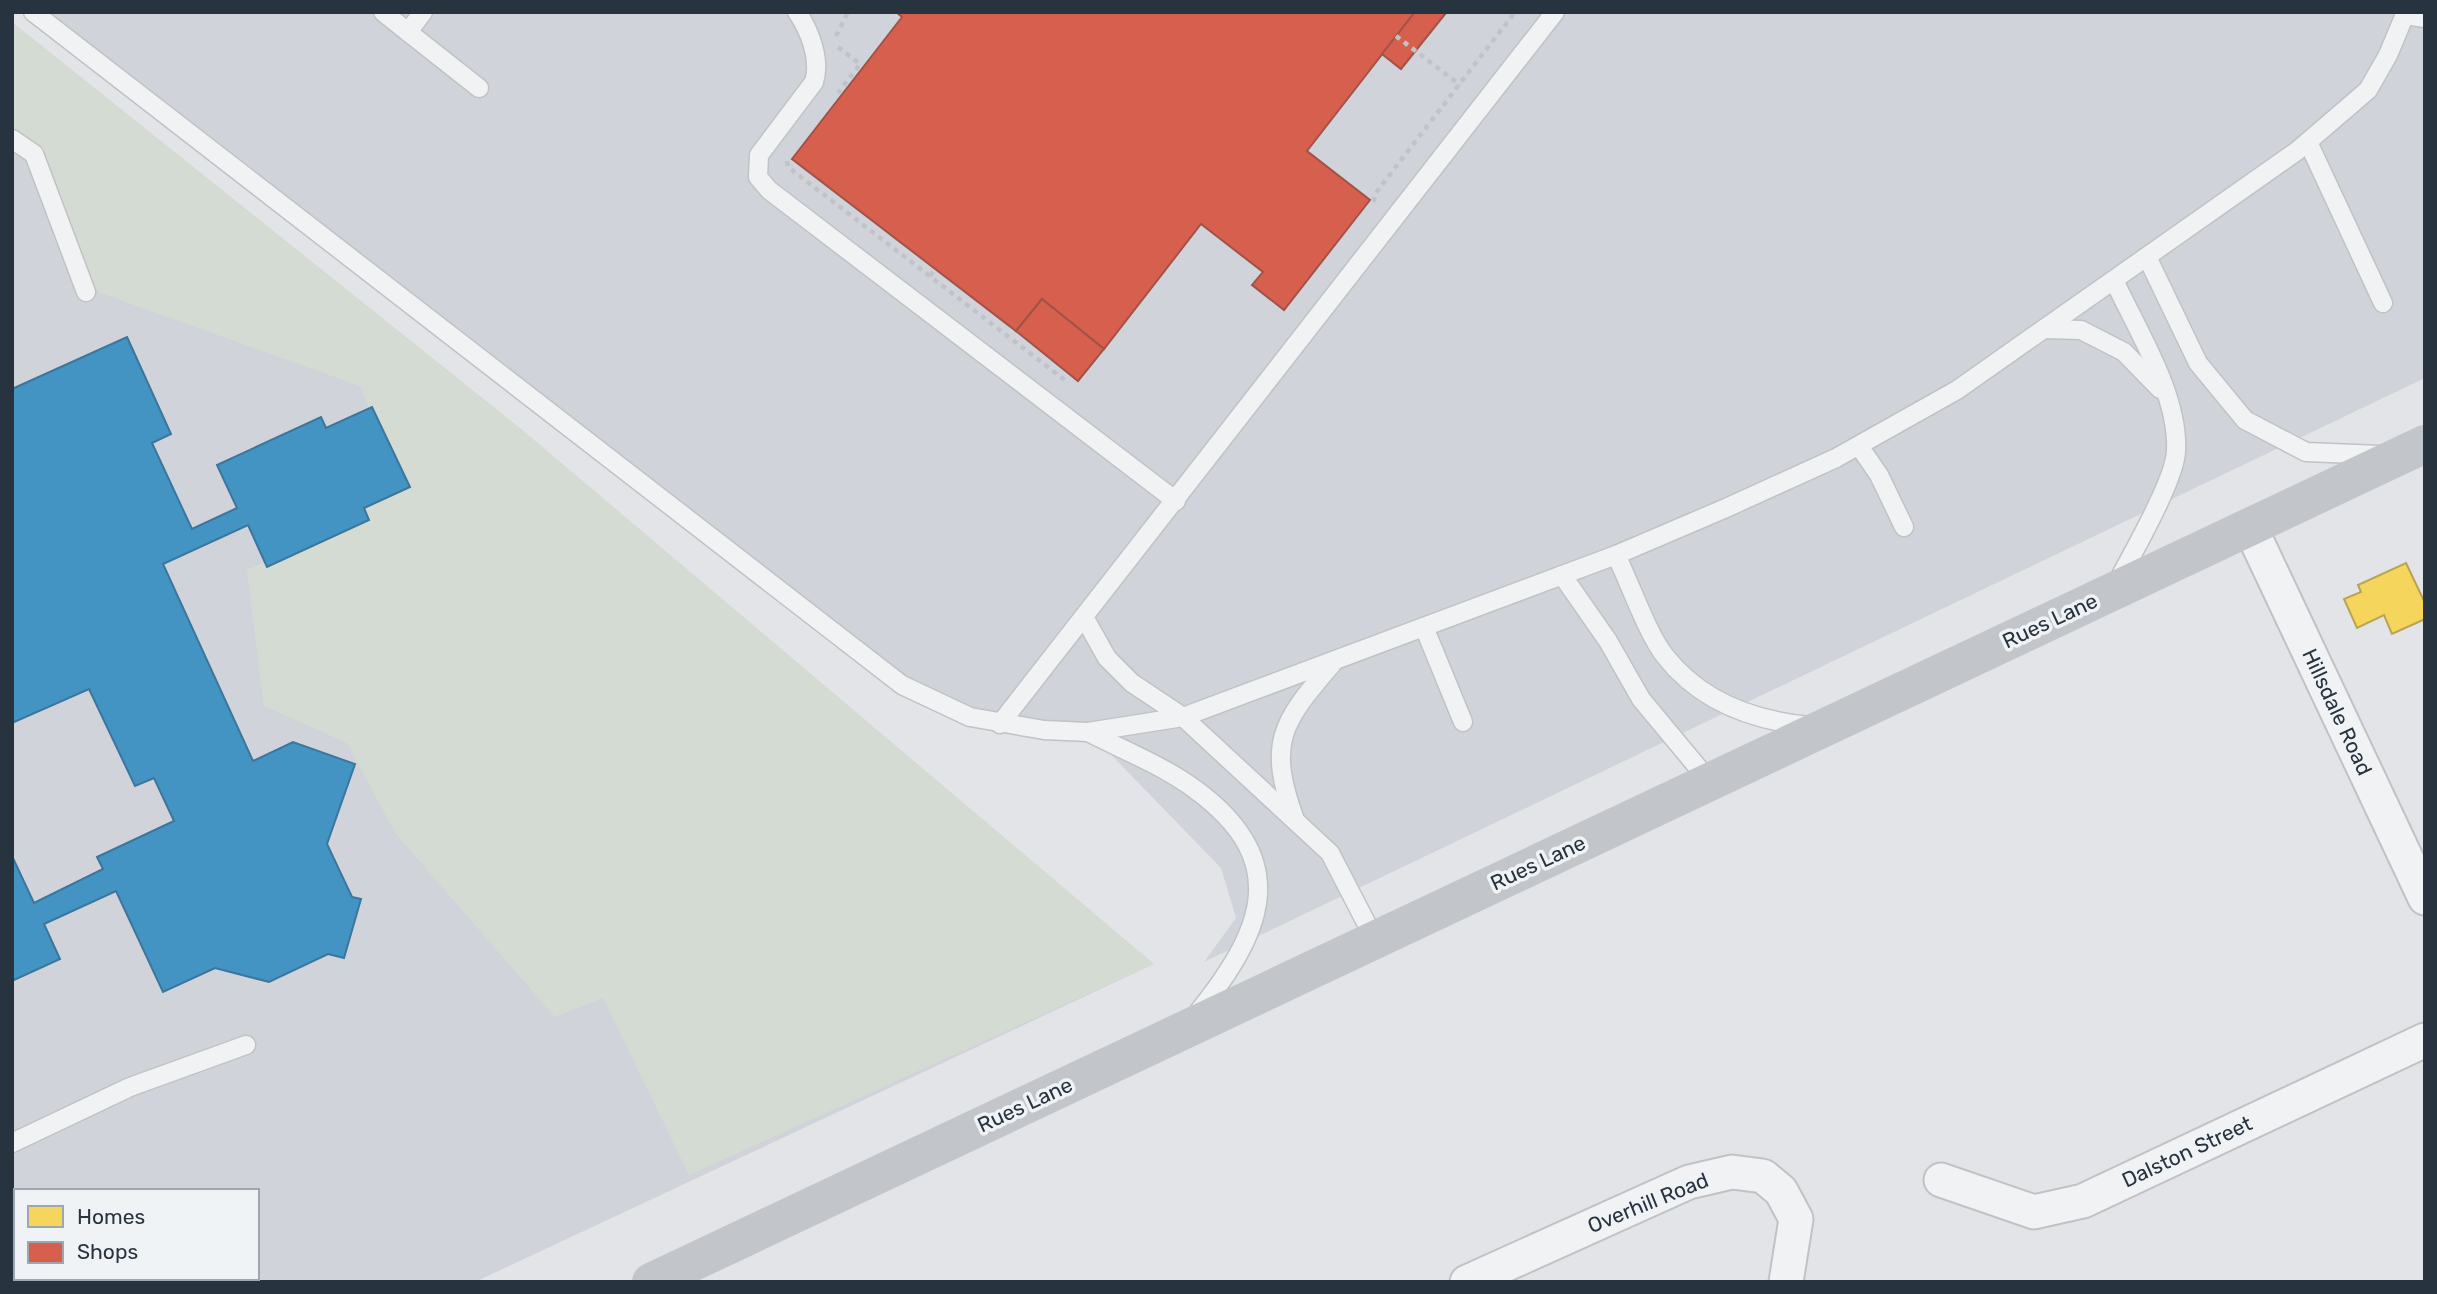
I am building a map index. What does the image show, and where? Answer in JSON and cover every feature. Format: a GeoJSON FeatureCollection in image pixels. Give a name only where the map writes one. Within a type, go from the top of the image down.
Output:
{"type":"FeatureCollection","features":[{"type":"Feature","properties":{"kind":"main road","name":"Rues Lane"},"geometry":{"type":"LineString","coordinates":[[651,1282],[2413,450]]}},
{"type":"Feature","properties":{"kind":"street","name":"Hillsdale Road"},"geometry":{"type":"LineString","coordinates":[[2250,527],[2425,898]]}},
{"type":"Feature","properties":{"kind":"street","name":"Dalston Street"},"geometry":{"type":"LineString","coordinates":[[1941,1180],[2034,1212],[2083,1200],[2425,1040]]}},
{"type":"Feature","properties":{"kind":"street","name":"Overhill Road"},"geometry":{"type":"LineString","coordinates":[[1467,1282],[1689,1182],[1732,1172],[1763,1176],[1781,1191],[1796,1219],[1786,1282]]}},
{"type":"Feature","properties":{"kind":"lane"},"geometry":{"type":"LineString","coordinates":[[33,12],[902,685],[939,705],[1000,724],[1088,732],[1183,718],[1616,555],[1726,508],[1858,446],[1956,390],[2148,259],[2308,142],[2368,90],[2388,55],[2405,13],[2425,18]]}},
{"type":"Feature","properties":{"kind":"lane"},"geometry":{"type":"LineString","coordinates":[[383,12],[479,88]]}},
{"type":"Feature","properties":{"kind":"lane"},"geometry":{"type":"LineString","coordinates":[[408,32],[423,12]]}},
{"type":"Feature","properties":{"kind":"lane"},"geometry":{"type":"LineString","coordinates":[[797,12],[806,28],[818,69],[814,82],[759,155],[758,177],[769,190],[1176,500]]}},
{"type":"Feature","properties":{"kind":"lane"},"geometry":{"type":"LineString","coordinates":[[1000,724],[1555,12]]}},
{"type":"Feature","properties":{"kind":"lane"},"geometry":{"type":"LineString","coordinates":[[12,139],[34,154],[86,292]]}},
{"type":"Feature","properties":{"kind":"lane"},"geometry":{"type":"LineString","coordinates":[[2308,142],[2383,303]]}},
{"type":"Feature","properties":{"kind":"lane"},"geometry":{"type":"LineString","coordinates":[[2148,259],[2198,363],[2245,420],[2306,452],[2413,450]]}},
{"type":"Feature","properties":{"kind":"lane"},"geometry":{"type":"LineString","coordinates":[[2113,592],[2158,502],[2177,452],[2169,399],[2114,280]]}},
{"type":"Feature","properties":{"kind":"lane"},"geometry":{"type":"LineString","coordinates":[[2044,329],[2081,330],[2124,352],[2169,399]]}},
{"type":"Feature","properties":{"kind":"lane"},"geometry":{"type":"LineString","coordinates":[[1858,446],[1879,475],[1904,527]]}},
{"type":"Feature","properties":{"kind":"lane"},"geometry":{"type":"LineString","coordinates":[[1616,555],[1664,655],[1706,696],[1772,722],[1824,728]]}},
{"type":"Feature","properties":{"kind":"lane"},"geometry":{"type":"LineString","coordinates":[[1562,575],[1608,641],[1641,699],[1710,782]]}},
{"type":"Feature","properties":{"kind":"lane"},"geometry":{"type":"LineString","coordinates":[[1084,617],[1107,658],[1132,684],[1183,718],[1330,853],[1375,940]]}},
{"type":"Feature","properties":{"kind":"lane"},"geometry":{"type":"LineString","coordinates":[[1424,627],[1463,722]]}},
{"type":"Feature","properties":{"kind":"lane"},"geometry":{"type":"LineString","coordinates":[[1296,823],[1282,784],[1282,739],[1296,706],[1335,661]]}},
{"type":"Feature","properties":{"kind":"lane"},"geometry":{"type":"LineString","coordinates":[[1088,732],[1196,789],[1229,820],[1253,853],[1261,897],[1249,935],[1230,973],[1185,1030]]}},
{"type":"Feature","properties":{"kind":"lane"},"geometry":{"type":"LineString","coordinates":[[12,1143],[130,1087],[246,1045]]}},
{"type":"Feature","properties":{"kind":"path"},"geometry":{"type":"LineString","coordinates":[[836,96],[860,64],[834,42],[848,12]]}},
{"type":"Feature","properties":{"kind":"path"},"geometry":{"type":"LineString","coordinates":[[1367,212],[1374,202],[1375,194],[1515,12]]}},
{"type":"Feature","properties":{"kind":"path"},"geometry":{"type":"LineString","coordinates":[[1396,36],[1460,85]]}},
{"type":"Feature","properties":{"kind":"path"},"geometry":{"type":"LineString","coordinates":[[787,158],[789,167],[1066,382]]}},
{"type":"Feature","properties":{"kind":"path"},"geometry":{"type":"LineString","coordinates":[[930,276],[935,270]]}},
{"type":"Feature","properties":{"kind":"shaded area"},"geometry":{"type":"Polygon","coordinates":[[[33,12],[2425,12],[2425,378],[1204,962],[1236,918],[1221,868],[1089,732],[939,705],[33,12]]]}},
{"type":"Feature","properties":{"kind":"shaded area"},"geometry":{"type":"Polygon","coordinates":[[[12,22],[520,428],[1154,964],[689,1175],[603,998],[555,1017],[396,834],[347,743],[264,706],[247,570],[366,518],[362,507],[403,486],[360,386],[98,292],[34,154],[12,139],[12,22]]]}},
{"type":"Feature","properties":{"kind":"shaded area"},"geometry":{"type":"Polygon","coordinates":[[[12,49],[1154,964],[475,1282],[12,1282],[12,49]]]}},
{"type":"Feature","properties":{"kind":"building: Homes"},"geometry":{"type":"Polygon","coordinates":[[[2406,563],[2425,603],[2425,619],[2392,634],[2384,615],[2357,628],[2344,599],[2361,592],[2358,585],[2406,563]]]}},
{"type":"Feature","properties":{"kind":"building: Shops"},"geometry":{"type":"Polygon","coordinates":[[[896,12],[1415,12],[1307,151],[1370,200],[1284,310],[1252,285],[1263,272],[1201,224],[1104,349],[1042,299],[1016,331],[792,159],[902,17],[896,12]]]}},
{"type":"Feature","properties":{"kind":"building: Shops"},"geometry":{"type":"Polygon","coordinates":[[[1415,12],[1446,13],[1401,69],[1382,54],[1415,12]]]}},
{"type":"Feature","properties":{"kind":"building: Shops"},"geometry":{"type":"Polygon","coordinates":[[[1042,299],[1104,349],[1078,381],[1016,331],[1042,299]]]}},
{"type":"Feature","properties":{"kind":"building: Schools"},"geometry":{"type":"Polygon","coordinates":[[[127,337],[171,434],[152,443],[192,529],[237,508],[217,465],[321,417],[326,428],[372,407],[410,487],[364,508],[369,520],[267,567],[248,525],[163,564],[253,761],[293,742],[355,764],[327,844],[352,897],[361,899],[344,958],[328,954],[269,982],[215,968],[163,992],[116,891],[44,924],[60,959],[12,981],[12,856],[34,903],[103,869],[97,857],[174,821],[154,778],[135,786],[89,689],[12,723],[12,389],[127,337]]]}}]}
